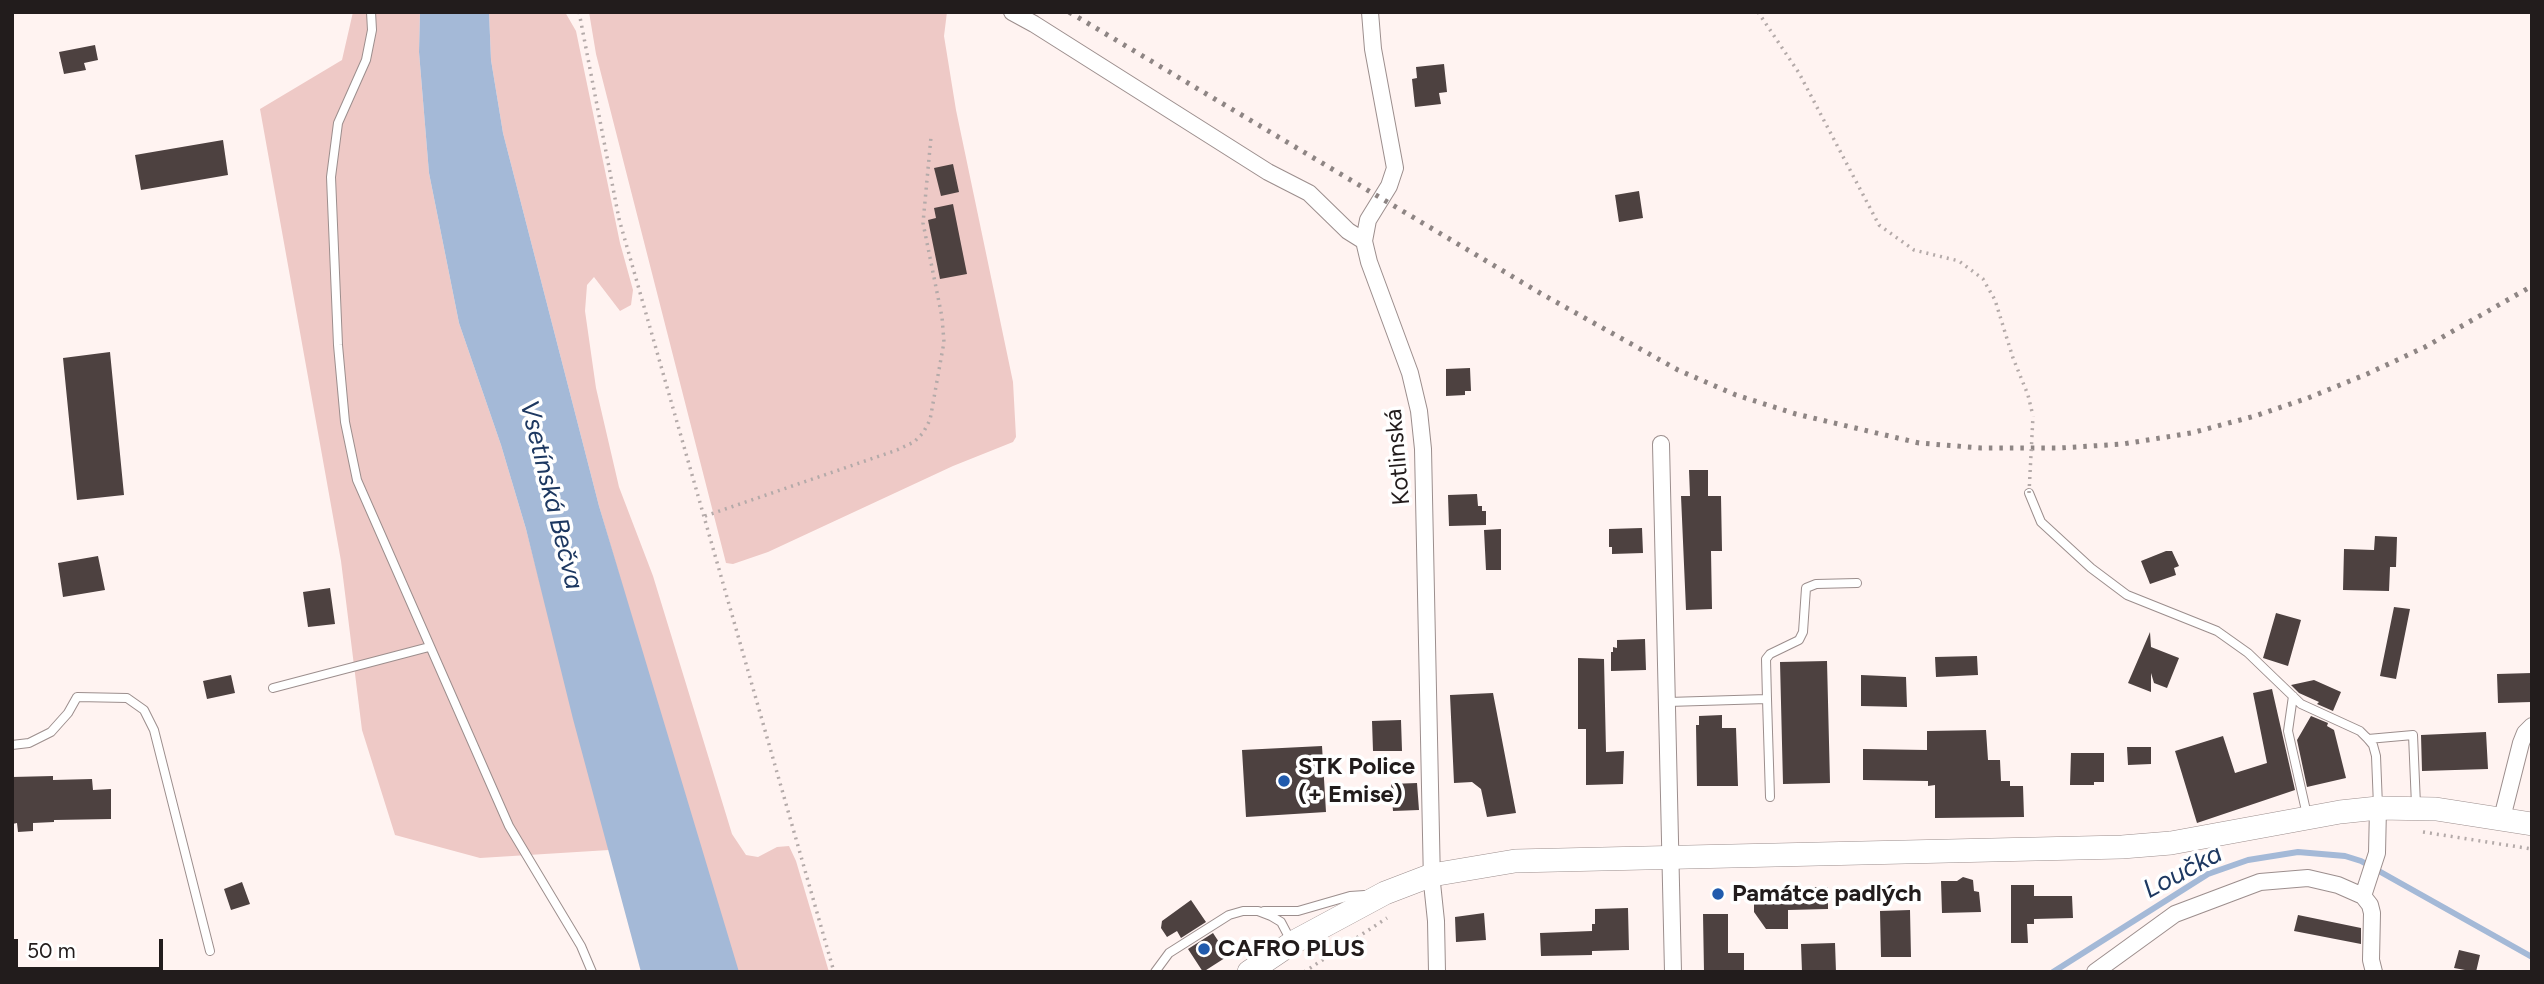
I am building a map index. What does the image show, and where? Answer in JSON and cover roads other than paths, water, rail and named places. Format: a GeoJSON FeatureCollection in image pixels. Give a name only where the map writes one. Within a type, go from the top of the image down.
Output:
{"type":"FeatureCollection","features":[{"type":"Feature","properties":{"kind":"main road"},"geometry":{"type":"LineString","coordinates":[[1249,972],[1292,943],[1385,892],[1432,875],[1515,861],[2123,847],[2171,843],[2378,808],[2416,808],[2532,824]]}},
{"type":"Feature","properties":{"kind":"street"},"geometry":{"type":"LineString","coordinates":[[1012,12],[1268,172],[1309,192],[1348,232],[1364,241],[1368,220],[1389,186],[1395,169],[1373,49],[1370,12]]}},
{"type":"Feature","properties":{"kind":"street","name":"Kotlinská"},"geometry":{"type":"LineString","coordinates":[[1364,241],[1409,373],[1422,427],[1432,875],[1437,972]]}},
{"type":"Feature","properties":{"kind":"street"},"geometry":{"type":"LineString","coordinates":[[1661,444],[1673,972]]}},
{"type":"Feature","properties":{"kind":"street"},"geometry":{"type":"LineString","coordinates":[[2502,818],[2521,743],[2532,726]]}},
{"type":"Feature","properties":{"kind":"street"},"geometry":{"type":"LineString","coordinates":[[2363,896],[2377,853],[2378,808]]}},
{"type":"Feature","properties":{"kind":"street"},"geometry":{"type":"LineString","coordinates":[[2095,972],[2175,914],[2260,881],[2308,878],[2338,885],[2363,896],[2370,905],[2371,960],[2374,972]]}},
{"type":"Feature","properties":{"kind":"lane"},"geometry":{"type":"LineString","coordinates":[[371,12],[372,30],[366,60],[338,123],[331,177],[338,345],[345,422],[357,480],[509,826],[582,946],[592,972]]}},
{"type":"Feature","properties":{"kind":"lane"},"geometry":{"type":"LineString","coordinates":[[2029,493],[2041,522],[2127,595],[2217,631],[2248,653],[2301,704],[2360,731],[2368,738],[2376,756],[2378,808]]}},
{"type":"Feature","properties":{"kind":"lane"},"geometry":{"type":"LineString","coordinates":[[1770,797],[1766,659],[1770,654],[1799,640],[1803,632],[1806,588],[1816,584],[1857,583]]}},
{"type":"Feature","properties":{"kind":"lane"},"geometry":{"type":"LineString","coordinates":[[273,688],[429,647]]}},
{"type":"Feature","properties":{"kind":"lane"},"geometry":{"type":"LineString","coordinates":[[2293,696],[2288,731],[2308,818]]}},
{"type":"Feature","properties":{"kind":"lane"},"geometry":{"type":"LineString","coordinates":[[12,746],[29,743],[51,732],[68,713],[77,697],[127,698],[144,710],[154,730],[210,951]]}},
{"type":"Feature","properties":{"kind":"lane"},"geometry":{"type":"LineString","coordinates":[[1668,702],[1767,699]]}},
{"type":"Feature","properties":{"kind":"lane"},"geometry":{"type":"LineString","coordinates":[[2368,738],[2413,735],[2416,808]]}},
{"type":"Feature","properties":{"kind":"lane"},"geometry":{"type":"LineString","coordinates":[[1155,972],[1169,953],[1229,915],[1243,911],[1298,911],[1350,896],[1385,892]]}},
{"type":"Feature","properties":{"kind":"lane"},"geometry":{"type":"LineString","coordinates":[[1258,911],[1281,922],[1292,943]]}},
{"type":"Feature","properties":{"kind":"water","name":"Vsetínská Bečva"},"geometry":{"type":"Polygon","coordinates":[[[420,12],[489,12],[491,60],[503,133],[599,506],[739,972],[641,972],[573,719],[526,529],[501,445],[459,323],[429,173],[419,52],[420,12]]]}},
{"type":"Feature","properties":{"kind":"waterway","name":"Loučka"},"geometry":{"type":"LineString","coordinates":[[2053,972],[2208,874],[2248,860],[2298,852],[2345,856],[2361,861],[2532,957]]}},
{"type":"Feature","properties":{"kind":"railway"},"geometry":{"type":"LineString","coordinates":[[1069,12],[1540,293],[1678,370],[1736,395],[1796,414],[1919,443],[1981,448],[2060,448],[2123,444],[2191,433],[2255,416],[2367,374],[2425,347],[2532,286]]}},
{"type":"Feature","properties":{"kind":"place","name":"STK Police (+ Emise)"},"geometry":{"type":"Point","coordinates":[1284,781]}},
{"type":"Feature","properties":{"kind":"place","name":"Památce padlých"},"geometry":{"type":"Point","coordinates":[1718,894]}},
{"type":"Feature","properties":{"kind":"place","name":"CAFRO PLUS"},"geometry":{"type":"Point","coordinates":[1204,949]}}]}
